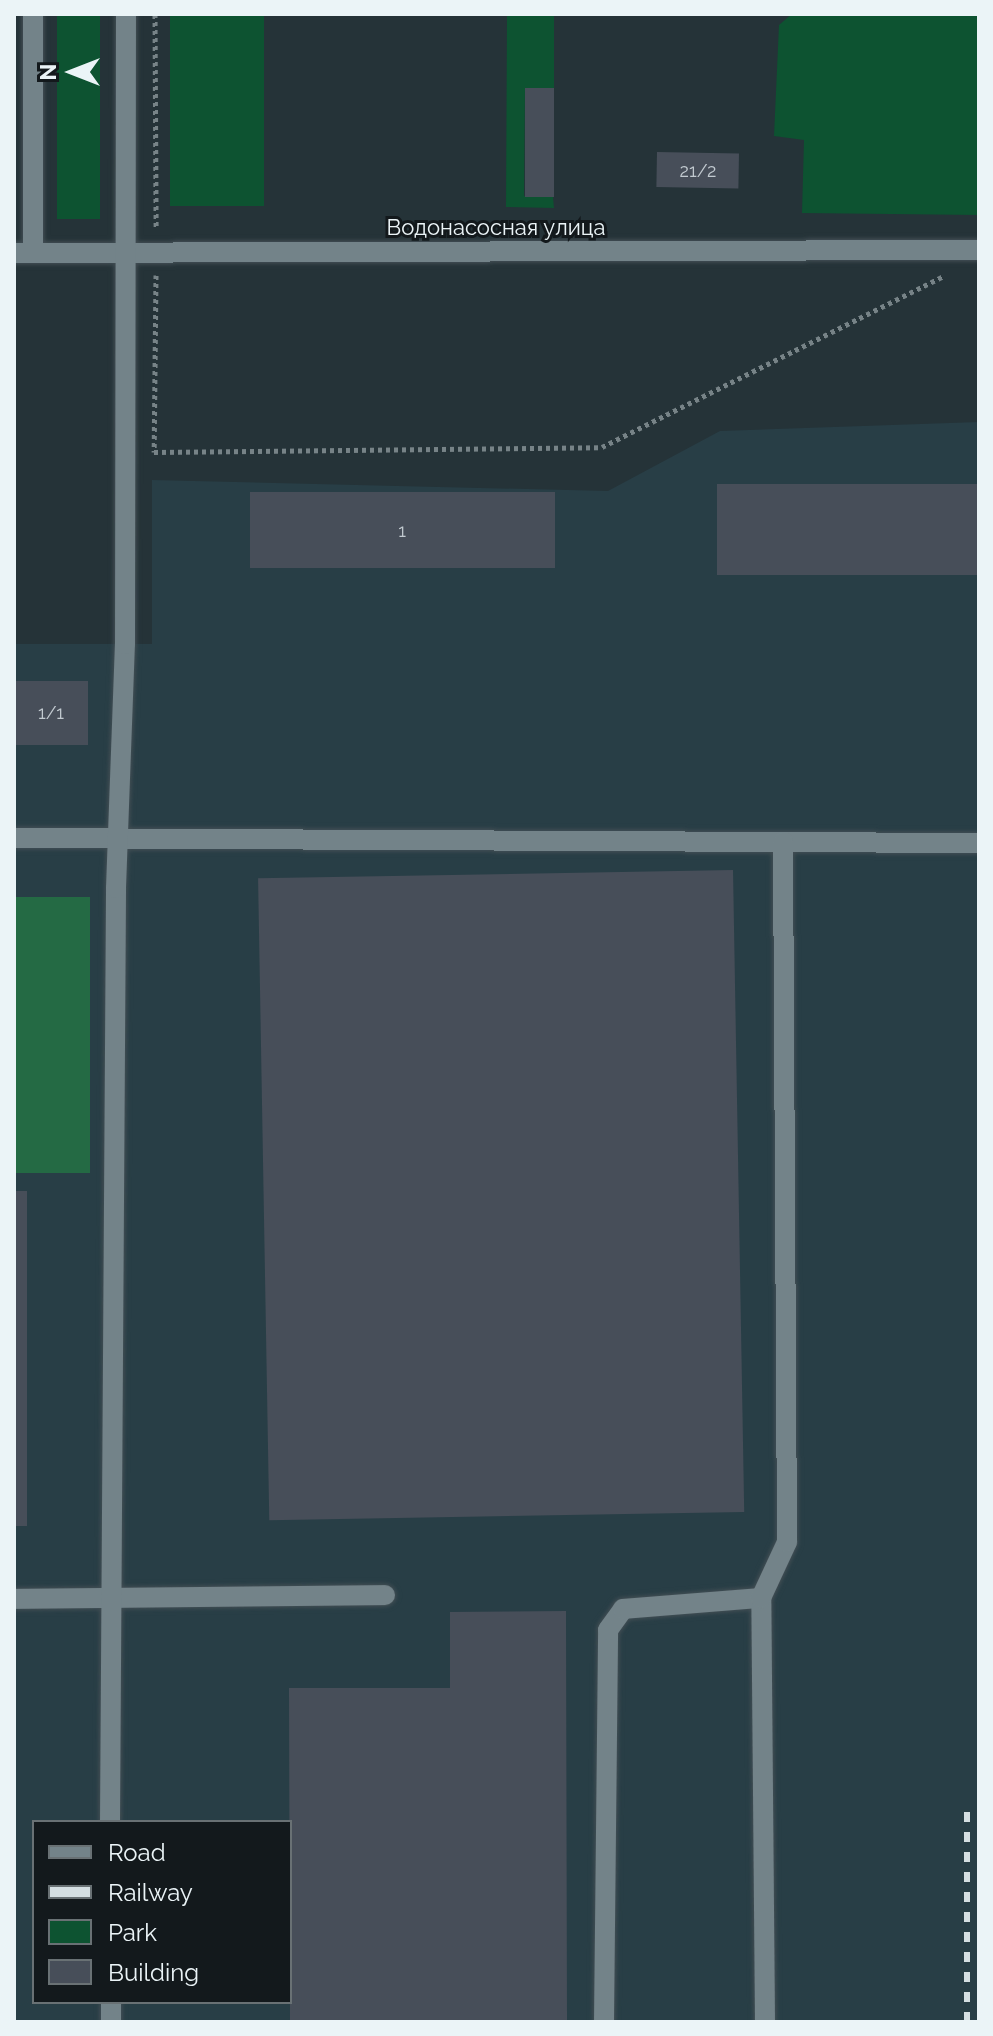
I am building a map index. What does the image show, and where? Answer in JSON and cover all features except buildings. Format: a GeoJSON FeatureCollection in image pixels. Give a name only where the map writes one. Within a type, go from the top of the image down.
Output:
{"type":"FeatureCollection","features":[{"type":"Feature","properties":{"kind":"street"},"geometry":{"type":"LineString","coordinates":[[24,253],[33,14]]}},
{"type":"Feature","properties":{"kind":"street"},"geometry":{"type":"LineString","coordinates":[[110,1820],[117,837],[125,644],[126,14]]}},
{"type":"Feature","properties":{"kind":"street","name":"Водонасосная улица"},"geometry":{"type":"LineString","coordinates":[[24,253],[979,250]]}},
{"type":"Feature","properties":{"kind":"street"},"geometry":{"type":"LineString","coordinates":[[14,838],[979,843]]}},
{"type":"Feature","properties":{"kind":"street"},"geometry":{"type":"LineString","coordinates":[[765,2022],[761,1598],[787,1542],[783,842]]}},
{"type":"Feature","properties":{"kind":"street"},"geometry":{"type":"LineString","coordinates":[[14,1599],[385,1595]]}},
{"type":"Feature","properties":{"kind":"street"},"geometry":{"type":"LineString","coordinates":[[604,2022],[608,1630],[623,1609],[761,1598]]}},
{"type":"Feature","properties":{"kind":"path"},"geometry":{"type":"LineString","coordinates":[[155,14],[154,452],[602,447],[951,272]]}},
{"type":"Feature","properties":{"kind":"shaded area"},"geometry":{"type":"Polygon","coordinates":[[[979,422],[979,2022],[14,2022],[14,644],[152,644],[152,480],[608,491],[720,431],[979,422]]]}},
{"type":"Feature","properties":{"kind":"green space"},"geometry":{"type":"Polygon","coordinates":[[[57,14],[100,14],[100,219],[57,219],[57,14]]]}},
{"type":"Feature","properties":{"kind":"green space"},"geometry":{"type":"Polygon","coordinates":[[[170,14],[264,14],[264,206],[170,206],[170,14]]]}},
{"type":"Feature","properties":{"kind":"green space"},"geometry":{"type":"Polygon","coordinates":[[[507,14],[554,14],[554,88],[525,88],[524,196],[553,197],[554,208],[506,207],[507,14]]]}},
{"type":"Feature","properties":{"kind":"green space"},"geometry":{"type":"Polygon","coordinates":[[[792,14],[979,14],[979,215],[802,213],[804,140],[774,136],[779,25],[792,14]]]}},
{"type":"Feature","properties":{"kind":"green space"},"geometry":{"type":"Polygon","coordinates":[[[14,897],[90,897],[90,1173],[14,1173],[14,897]]]}},
{"type":"Feature","properties":{"kind":"railway"},"geometry":{"type":"LineString","coordinates":[[967,1812],[967,2022]]}}]}
